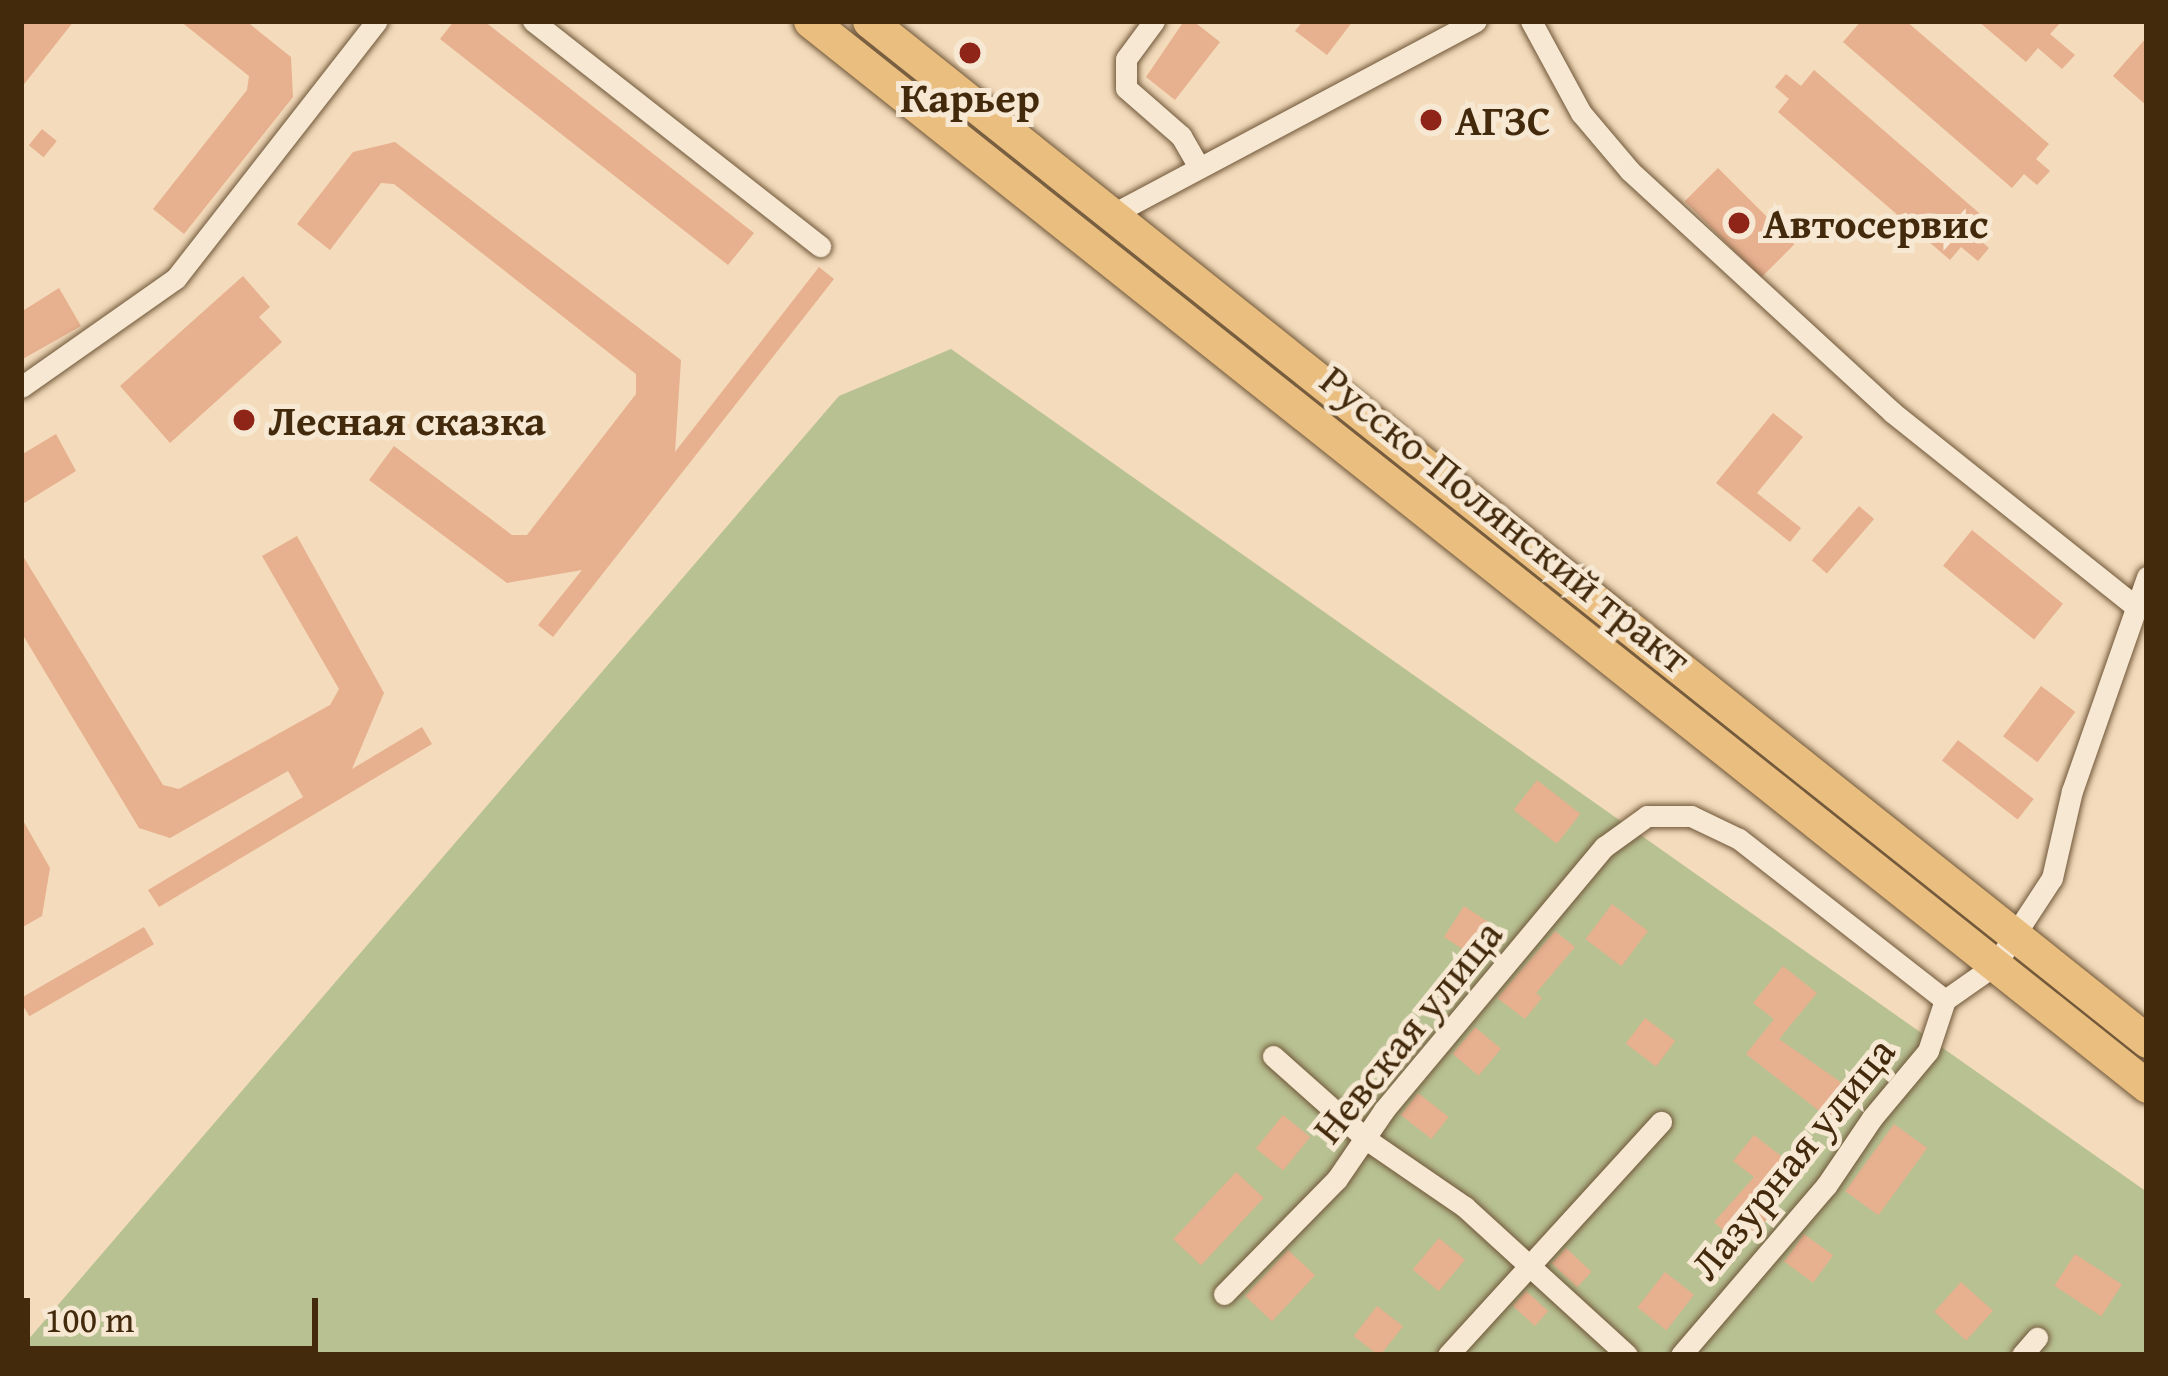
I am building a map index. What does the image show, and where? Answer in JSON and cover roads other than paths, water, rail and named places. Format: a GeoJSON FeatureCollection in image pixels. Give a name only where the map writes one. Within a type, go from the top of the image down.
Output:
{"type":"FeatureCollection","features":[{"type":"Feature","properties":{"kind":"main road","name":"Русско-Полянский тракт"},"geometry":{"type":"LineString","coordinates":[[810,21],[2005,951],[2147,1042]]}},
{"type":"Feature","properties":{"kind":"main road","name":"Русско-Полянский тракт"},"geometry":{"type":"LineString","coordinates":[[869,21],[2005,951],[2147,1086]]}},
{"type":"Feature","properties":{"kind":"street"},"geometry":{"type":"LineString","coordinates":[[21,387],[120,322],[176,278],[377,21]]}},
{"type":"Feature","properties":{"kind":"street"},"geometry":{"type":"LineString","coordinates":[[533,21],[820,246]]}},
{"type":"Feature","properties":{"kind":"street"},"geometry":{"type":"LineString","coordinates":[[1154,21],[1126,59],[1130,96],[1181,136],[1198,166]]}},
{"type":"Feature","properties":{"kind":"street"},"geometry":{"type":"LineString","coordinates":[[1111,215],[1475,21]]}},
{"type":"Feature","properties":{"kind":"street"},"geometry":{"type":"LineString","coordinates":[[1531,21],[1581,113],[1630,171],[1892,412],[2136,607]]}},
{"type":"Feature","properties":{"kind":"street"},"geometry":{"type":"LineString","coordinates":[[1945,1000],[2005,951],[2052,878],[2072,791],[2147,577]]}},
{"type":"Feature","properties":{"kind":"street","name":"Невская улица"},"geometry":{"type":"LineString","coordinates":[[1224,1294],[1337,1179],[1384,1110],[1604,847],[1647,816],[1691,817],[1738,838],[1945,1000]]}},
{"type":"Feature","properties":{"kind":"street","name":"Лазурная улица"},"geometry":{"type":"LineString","coordinates":[[1681,1355],[1826,1186],[1872,1118],[1928,1051],[1945,1000]]}},
{"type":"Feature","properties":{"kind":"street"},"geometry":{"type":"LineString","coordinates":[[1274,1056],[1366,1139],[1452,1196],[1627,1355]]}},
{"type":"Feature","properties":{"kind":"street"},"geometry":{"type":"LineString","coordinates":[[1448,1355],[1660,1122]]}},
{"type":"Feature","properties":{"kind":"place","name":"Карьер"},"geometry":{"type":"Point","coordinates":[970,53]}},
{"type":"Feature","properties":{"kind":"place","name":"АГЗС"},"geometry":{"type":"Point","coordinates":[1431,120]}},
{"type":"Feature","properties":{"kind":"place","name":"Автосервис"},"geometry":{"type":"Point","coordinates":[1739,223]}},
{"type":"Feature","properties":{"kind":"place","name":"Лесная сказка"},"geometry":{"type":"Point","coordinates":[244,420]}}]}
